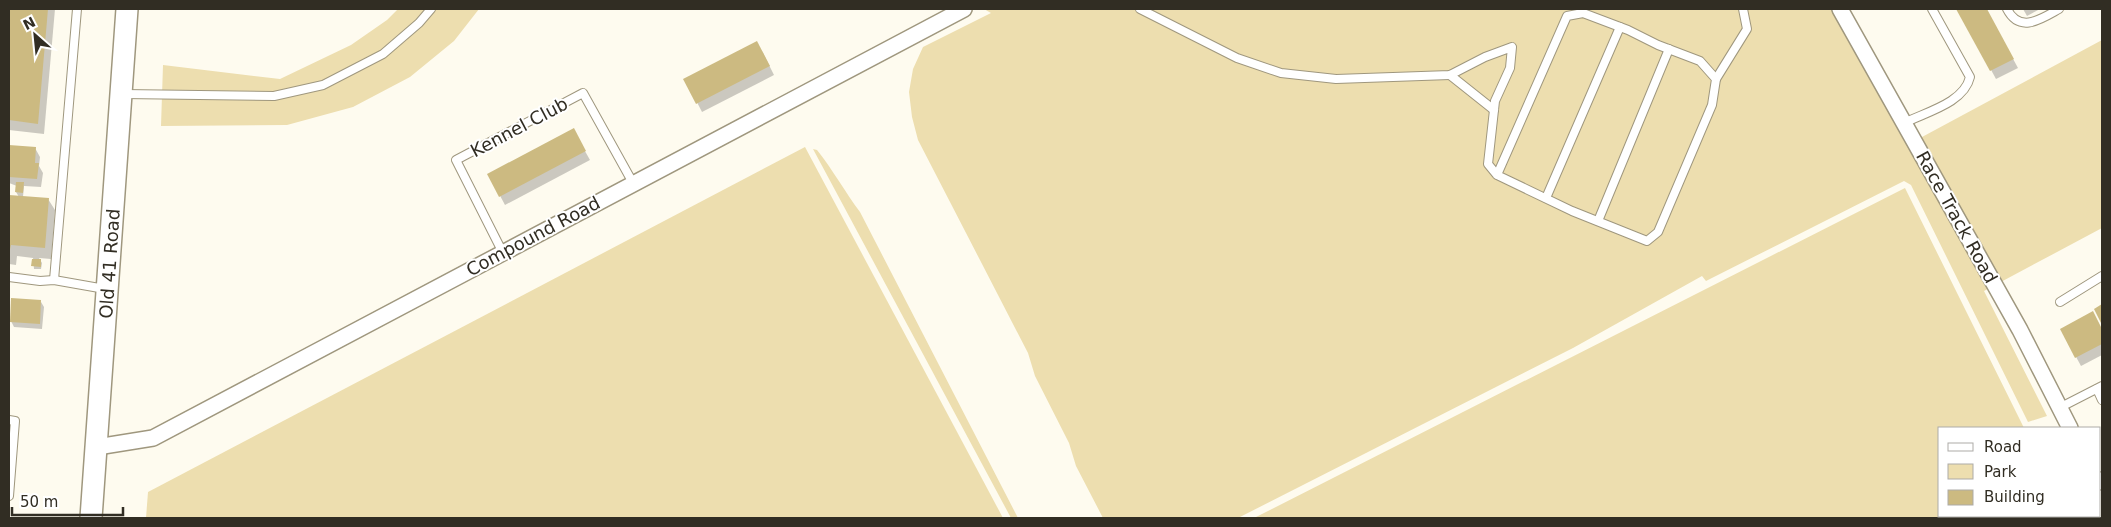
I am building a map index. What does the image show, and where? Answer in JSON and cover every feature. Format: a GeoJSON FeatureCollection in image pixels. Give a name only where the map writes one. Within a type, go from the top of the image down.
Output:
{"type":"FeatureCollection","features":[{"type":"Feature","properties":{"kind":"street","name":"Old 41 Road"},"geometry":{"type":"LineString","coordinates":[[91,518],[127,9]]}},
{"type":"Feature","properties":{"kind":"street","name":"Compound Road"},"geometry":{"type":"LineString","coordinates":[[97,447],[153,438],[964,9]]}},
{"type":"Feature","properties":{"kind":"street","name":"Race Track Road"},"geometry":{"type":"LineString","coordinates":[[1840,9],[2020,330],[2069,427]]}},
{"type":"Feature","properties":{"kind":"lane"},"geometry":{"type":"LineString","coordinates":[[54,280],[77,9]]}},
{"type":"Feature","properties":{"kind":"lane"},"geometry":{"type":"LineString","coordinates":[[120,94],[274,96],[323,85],[383,54],[419,23],[431,9]]}},
{"type":"Feature","properties":{"kind":"lane"},"geometry":{"type":"LineString","coordinates":[[1140,9],[1237,58],[1281,73],[1336,78],[1450,75],[1485,57],[1512,47],[1510,68],[1495,101],[1488,164],[1497,174],[1546,198],[1647,241],[1658,232],[1712,105],[1716,79],[1746,29],[1743,9]]}},
{"type":"Feature","properties":{"kind":"lane"},"geometry":{"type":"LineString","coordinates":[[1904,123],[1960,96],[1968,86],[1970,77],[1932,9]]}},
{"type":"Feature","properties":{"kind":"lane"},"geometry":{"type":"LineString","coordinates":[[2007,9],[2014,18],[2022,23],[2032,24],[2059,9]]}},
{"type":"Feature","properties":{"kind":"lane"},"geometry":{"type":"LineString","coordinates":[[1497,174],[1569,12],[1584,13],[1700,61],[1716,79]]}},
{"type":"Feature","properties":{"kind":"lane"},"geometry":{"type":"LineString","coordinates":[[1546,198],[1620,27]]}},
{"type":"Feature","properties":{"kind":"lane"},"geometry":{"type":"LineString","coordinates":[[1598,221],[1669,49]]}},
{"type":"Feature","properties":{"kind":"lane"},"geometry":{"type":"LineString","coordinates":[[1450,75],[1494,110]]}},
{"type":"Feature","properties":{"kind":"lane","name":"Kennel Club"},"geometry":{"type":"LineString","coordinates":[[503,253],[456,160],[583,93],[633,183]]}},
{"type":"Feature","properties":{"kind":"lane"},"geometry":{"type":"LineString","coordinates":[[2060,302],[2102,276]]}},
{"type":"Feature","properties":{"kind":"lane"},"geometry":{"type":"LineString","coordinates":[[9,277],[40,281],[54,280],[107,289]]}},
{"type":"Feature","properties":{"kind":"lane"},"geometry":{"type":"LineString","coordinates":[[2059,408],[2099,388],[2102,400]]}},
{"type":"Feature","properties":{"kind":"lane"},"geometry":{"type":"LineString","coordinates":[[9,420],[14,421],[9,496]]}},
{"type":"Feature","properties":{"kind":"green space"},"geometry":{"type":"Polygon","coordinates":[[[398,9],[479,9],[454,41],[410,77],[353,107],[287,125],[161,126],[163,65],[280,79],[351,45],[387,20],[398,9]]]}},
{"type":"Feature","properties":{"kind":"green space"},"geometry":{"type":"Polygon","coordinates":[[[984,9],[1833,9],[1909,144],[2102,40],[2102,228],[1984,291],[2047,416],[2028,422],[1911,185],[1904,181],[1706,281],[1702,276],[1573,348],[1238,518],[1103,518],[1076,466],[1069,443],[1035,376],[1028,353],[918,140],[912,117],[909,92],[913,69],[923,47],[991,13],[984,9]]]}},
{"type":"Feature","properties":{"kind":"green space"},"geometry":{"type":"Polygon","coordinates":[[[805,147],[1003,518],[146,518],[148,492],[805,147]]]}},
{"type":"Feature","properties":{"kind":"green space"},"geometry":{"type":"Polygon","coordinates":[[[813,149],[817,150],[823,158],[860,212],[1018,518],[1011,518],[813,149]]]}},
{"type":"Feature","properties":{"kind":"green space"},"geometry":{"type":"Polygon","coordinates":[[[1905,188],[2024,427],[1938,427],[1938,517],[2068,518],[1254,518],[1905,188]]]}},
{"type":"Feature","properties":{"kind":"building"},"geometry":{"type":"Polygon","coordinates":[[[9,9],[48,9],[38,124],[9,120],[9,9]]]}},
{"type":"Feature","properties":{"kind":"building"},"geometry":{"type":"Polygon","coordinates":[[[1956,9],[1987,9],[2014,59],[1990,71],[1956,9]]]}},
{"type":"Feature","properties":{"kind":"building"},"geometry":{"type":"Polygon","coordinates":[[[757,41],[770,66],[696,104],[683,79],[757,41]]]}},
{"type":"Feature","properties":{"kind":"building"},"geometry":{"type":"Polygon","coordinates":[[[574,128],[586,151],[499,197],[487,174],[574,128]]]}},
{"type":"Feature","properties":{"kind":"building"},"geometry":{"type":"Polygon","coordinates":[[[9,145],[36,147],[35,163],[39,163],[37,179],[9,177],[9,145]]]}},
{"type":"Feature","properties":{"kind":"building"},"geometry":{"type":"Polygon","coordinates":[[[16,182],[24,182],[23,193],[15,192],[16,182]]]}},
{"type":"Feature","properties":{"kind":"building"},"geometry":{"type":"Polygon","coordinates":[[[9,195],[49,198],[45,248],[11,245],[9,254],[9,195]]]}},
{"type":"Feature","properties":{"kind":"building"},"geometry":{"type":"Polygon","coordinates":[[[32,259],[41,259],[41,267],[31,266],[32,259]]]}},
{"type":"Feature","properties":{"kind":"building"},"geometry":{"type":"Polygon","coordinates":[[[11,298],[41,300],[40,324],[10,322],[11,298]]]}},
{"type":"Feature","properties":{"kind":"building"},"geometry":{"type":"Polygon","coordinates":[[[2102,304],[2102,325],[2094,309],[2102,304]]]}},
{"type":"Feature","properties":{"kind":"building"},"geometry":{"type":"Polygon","coordinates":[[[2093,311],[2102,329],[2102,344],[2075,358],[2060,329],[2093,311]]]}}]}
